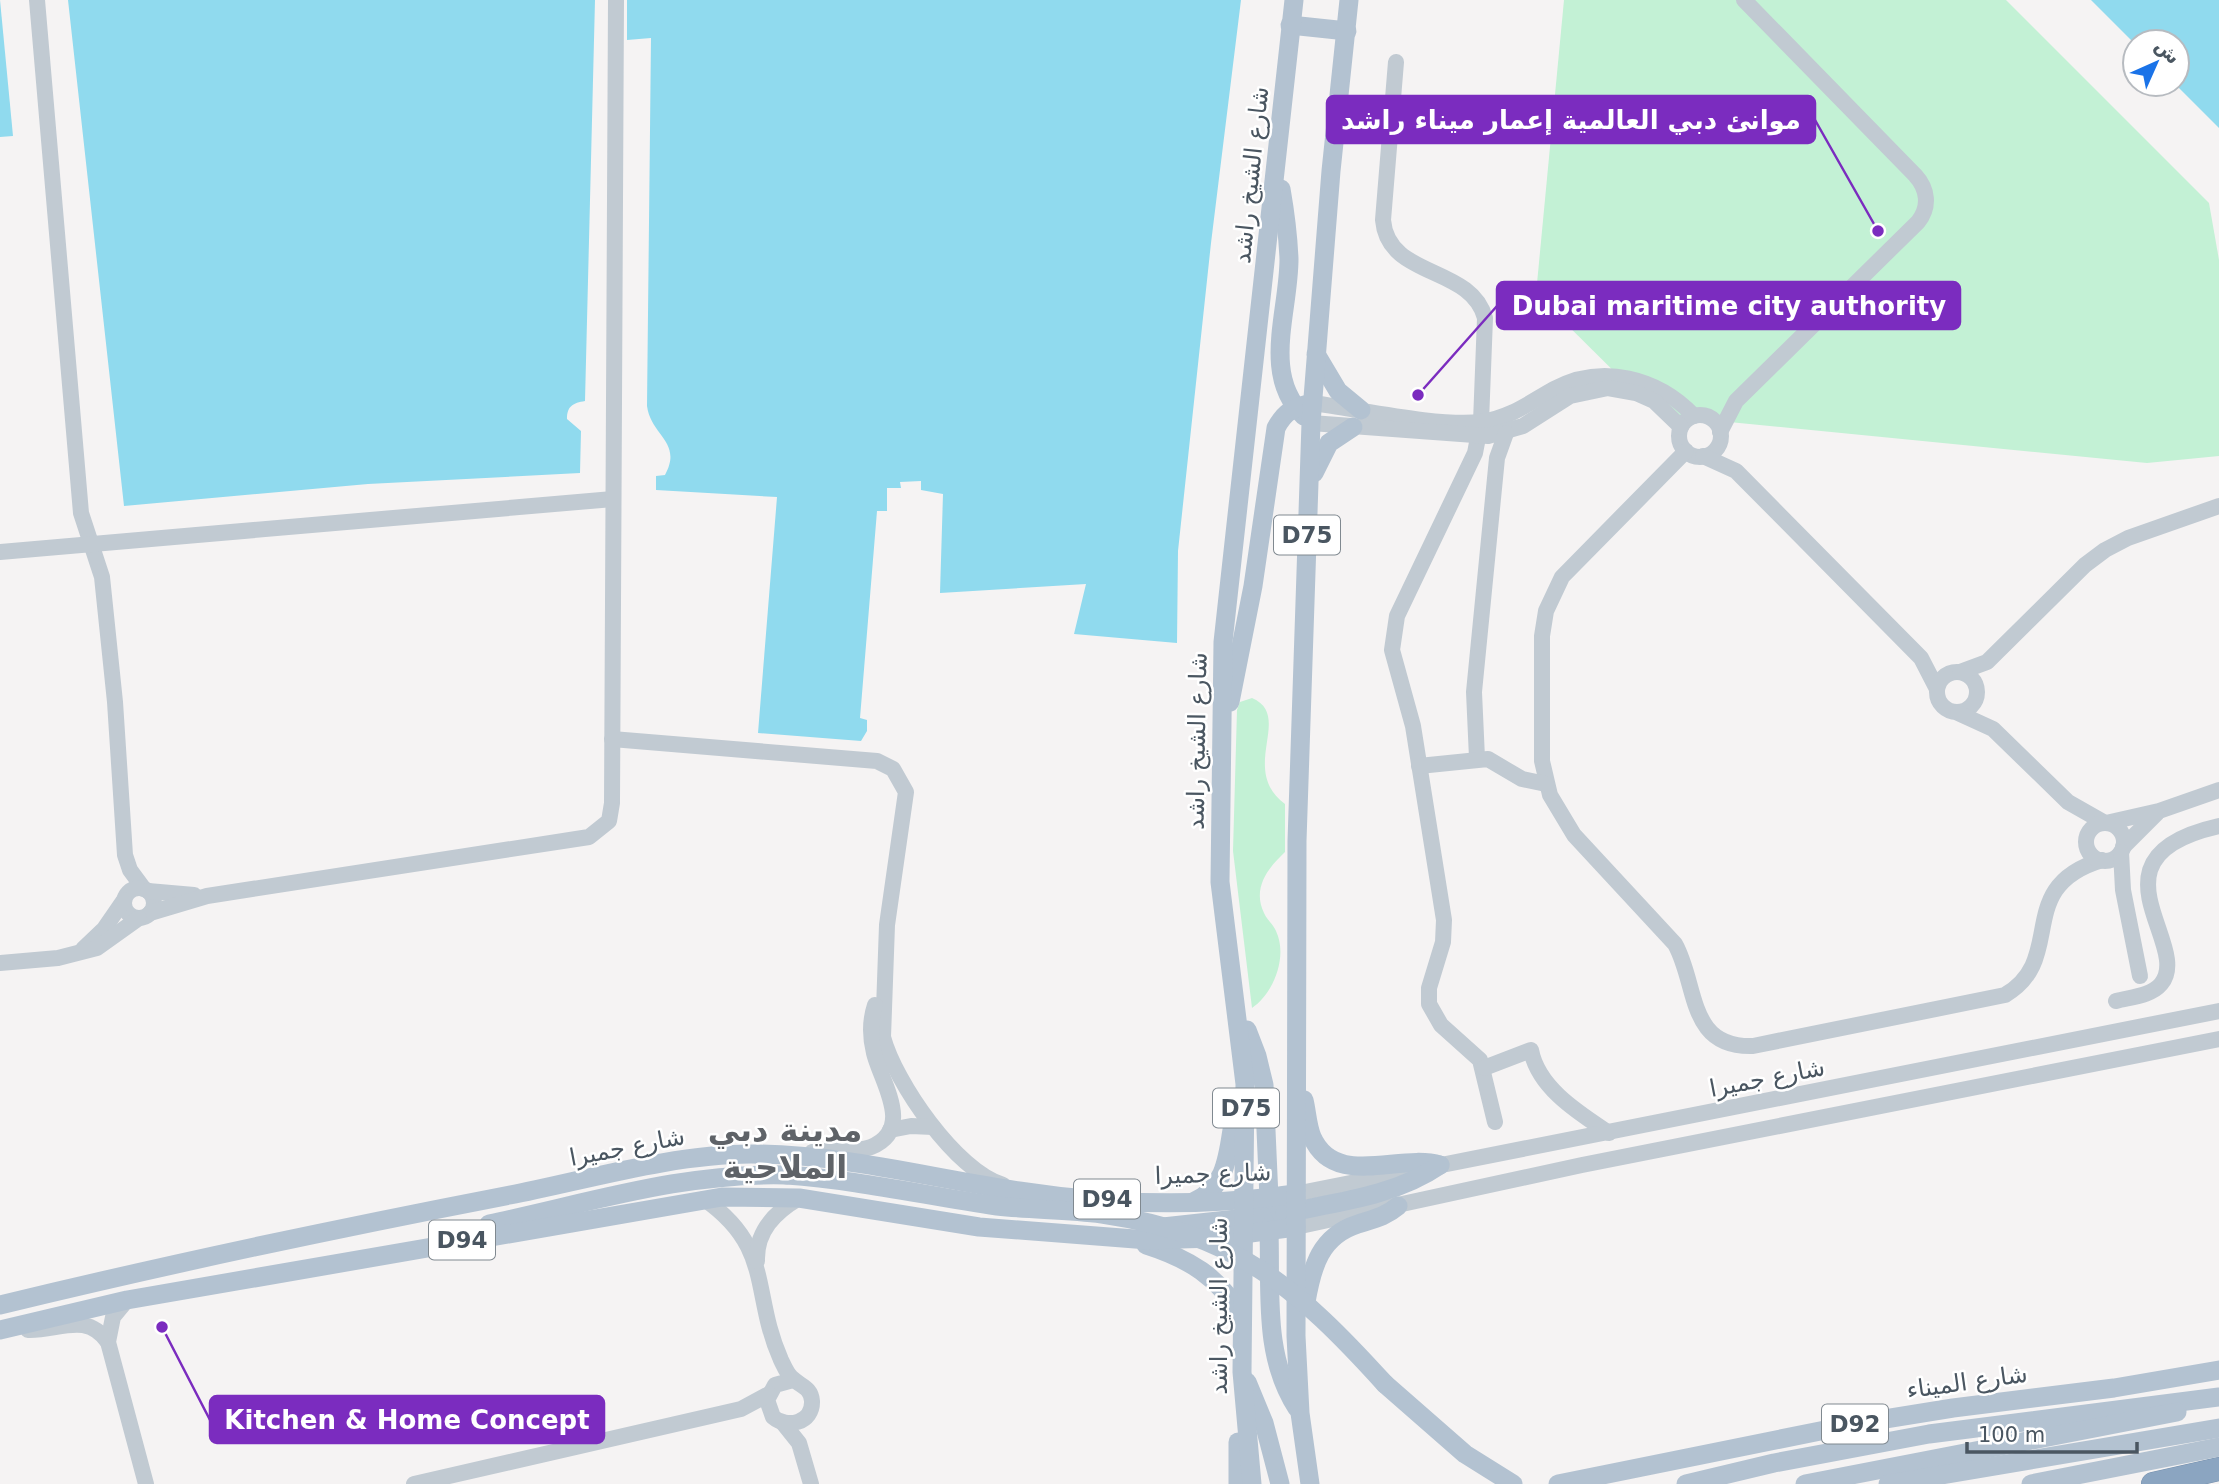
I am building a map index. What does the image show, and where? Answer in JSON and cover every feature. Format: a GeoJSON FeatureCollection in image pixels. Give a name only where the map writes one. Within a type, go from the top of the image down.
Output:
{"type":"FeatureCollection","features":[{"type":"Feature","properties":{"kind":"highway"},"geometry":{"type":"LineString","coordinates":[[2153,1484],[2219,1469]]}},
{"type":"Feature","properties":{"kind":"main road","name":"شارع الشيخ راشد"},"geometry":{"type":"LineString","coordinates":[[1294,0],[1226,608],[1221,738],[1220,882],[1226,948],[1238,1014],[1245,1084],[1269,1215],[1296,1336],[1300,1413],[1311,1483]]}},
{"type":"Feature","properties":{"kind":"main road","name":"شارع الشيخ راشد"},"geometry":{"type":"LineString","coordinates":[[1252,1484],[1244,1410],[1241,1317],[1269,1215],[1295,1072],[1300,712],[1308,491],[1306,411],[1316,354],[1349,0]]}},
{"type":"Feature","properties":{"kind":"main road"},"geometry":{"type":"LineString","coordinates":[[1290,25],[1347,31]]}},
{"type":"Feature","properties":{"kind":"main road"},"geometry":{"type":"LineString","coordinates":[[1277,167],[1289,261],[1279,367],[1282,385],[1306,411]]}},
{"type":"Feature","properties":{"kind":"main road"},"geometry":{"type":"LineString","coordinates":[[1308,491],[1316,466],[1329,443],[1357,418],[1316,354]]}},
{"type":"Feature","properties":{"kind":"main road"},"geometry":{"type":"LineString","coordinates":[[1221,738],[1241,656],[1276,428],[1283,416],[1306,411]]}},
{"type":"Feature","properties":{"kind":"main road"},"geometry":{"type":"LineString","coordinates":[[1238,1014],[1252,1041],[1261,1070],[1274,1351],[1281,1377],[1300,1413]]}},
{"type":"Feature","properties":{"kind":"main road"},"geometry":{"type":"LineString","coordinates":[[1295,1072],[1312,1137],[1331,1160],[1354,1167],[1408,1160],[1440,1165]]}},
{"type":"Feature","properties":{"kind":"main road"},"geometry":{"type":"LineString","coordinates":[[1193,1202],[1210,1192],[1224,1171],[1234,1111],[1245,1084]]}},
{"type":"Feature","properties":{"kind":"main road","name":"شارع جميرا"},"geometry":{"type":"LineString","coordinates":[[0,1305],[178,1262],[676,1162],[748,1154],[848,1160],[1021,1192],[1193,1202],[1269,1215]]}},
{"type":"Feature","properties":{"kind":"main road"},"geometry":{"type":"LineString","coordinates":[[1114,1238],[1148,1229],[1269,1215],[1388,1191],[1415,1180],[1440,1165]]}},
{"type":"Feature","properties":{"kind":"main road"},"geometry":{"type":"LineString","coordinates":[[381,1255],[426,1237],[663,1183],[737,1175],[787,1175],[838,1180],[1012,1208],[1119,1217],[1163,1225],[1244,1258],[1299,1295],[1419,1416],[1465,1454],[1513,1484]]}},
{"type":"Feature","properties":{"kind":"main road","name":"D94"},"geometry":{"type":"LineString","coordinates":[[6,1329],[127,1300],[704,1199],[759,1195],[799,1198],[979,1227],[1114,1238]]}},
{"type":"Feature","properties":{"kind":"main road"},"geometry":{"type":"LineString","coordinates":[[1296,1336],[1305,1307],[1311,1269],[1324,1247],[1345,1229],[1382,1217],[1398,1206]]}},
{"type":"Feature","properties":{"kind":"main road"},"geometry":{"type":"LineString","coordinates":[[1114,1238],[1153,1247],[1195,1265],[1219,1283],[1241,1317]]}},
{"type":"Feature","properties":{"kind":"main road"},"geometry":{"type":"LineString","coordinates":[[2154,1380],[2182,1368],[2219,1359]]}},
{"type":"Feature","properties":{"kind":"main road","name":"شارع الميناء"},"geometry":{"type":"LineString","coordinates":[[1559,1484],[1821,1430],[2219,1370]]}},
{"type":"Feature","properties":{"kind":"main road"},"geometry":{"type":"LineString","coordinates":[[1242,1372],[1264,1423],[1280,1484]]}},
{"type":"Feature","properties":{"kind":"main road"},"geometry":{"type":"LineString","coordinates":[[1805,1484],[2219,1397]]}},
{"type":"Feature","properties":{"kind":"main road"},"geometry":{"type":"LineString","coordinates":[[1686,1484],[1774,1463],[1890,1441],[2219,1403]]}},
{"type":"Feature","properties":{"kind":"main road"},"geometry":{"type":"LineString","coordinates":[[1238,1484],[1237,1447],[1244,1410]]}},
{"type":"Feature","properties":{"kind":"main road"},"geometry":{"type":"LineString","coordinates":[[1888,1484],[2219,1428]]}},
{"type":"Feature","properties":{"kind":"main road"},"geometry":{"type":"LineString","coordinates":[[2032,1484],[2219,1447]]}},
{"type":"Feature","properties":{"kind":"street"},"geometry":{"type":"LineString","coordinates":[[37,0],[81,513],[100,566],[105,605],[125,855],[123,875],[126,910],[144,915],[207,896],[589,837],[604,828],[611,812],[616,0]]}},
{"type":"Feature","properties":{"kind":"street"},"geometry":{"type":"LineString","coordinates":[[1703,456],[1717,448],[1736,401],[1918,222],[1927,199],[1923,186],[1915,175],[1744,0]]}},
{"type":"Feature","properties":{"kind":"street"},"geometry":{"type":"LineString","coordinates":[[1396,62],[1384,228],[1390,243],[1400,255],[1464,287],[1479,302],[1485,326],[1480,429],[1466,476],[1394,624],[1392,650],[1409,706],[1444,920],[1441,953],[1429,988],[1429,1004],[1441,1025],[1475,1052],[1484,1068],[1496,1122]]}},
{"type":"Feature","properties":{"kind":"street"},"geometry":{"type":"LineString","coordinates":[[1480,429],[1566,384],[1603,376],[1629,378],[1653,386],[1675,399],[1692,420]]}},
{"type":"Feature","properties":{"kind":"street"},"geometry":{"type":"LineString","coordinates":[[1306,411],[1357,418],[1453,422],[1506,433],[1531,422],[1570,396],[1598,388],[1627,390],[1692,420],[1710,418],[1736,471]]}},
{"type":"Feature","properties":{"kind":"street"},"geometry":{"type":"LineString","coordinates":[[1736,401],[1692,420],[1679,437],[1686,451],[1736,471],[1921,657],[1944,708],[1993,729],[2068,802],[2122,833],[2123,890],[2140,976]]}},
{"type":"Feature","properties":{"kind":"street"},"geometry":{"type":"LineString","coordinates":[[1477,758],[1474,725],[1475,676],[1497,458],[1506,433]]}},
{"type":"Feature","properties":{"kind":"street"},"geometry":{"type":"LineString","coordinates":[[1686,451],[1570,567],[1550,599],[1542,636],[1542,761],[1546,784],[1567,826],[1675,944],[1703,1023],[1721,1040],[1737,1045],[1761,1045],[2005,995],[2020,985],[2031,971],[2038,954],[2046,906],[2057,887],[2071,873],[2093,827],[2159,811],[2219,790]]}},
{"type":"Feature","properties":{"kind":"street"},"geometry":{"type":"LineString","coordinates":[[0,552],[613,499]]}},
{"type":"Feature","properties":{"kind":"street"},"geometry":{"type":"LineString","coordinates":[[1937,690],[1944,677],[1987,662],[2085,565],[2105,550],[2128,538],[2219,506]]}},
{"type":"Feature","properties":{"kind":"street"},"geometry":{"type":"LineString","coordinates":[[1921,657],[1971,678],[1993,729]]}},
{"type":"Feature","properties":{"kind":"street"},"geometry":{"type":"LineString","coordinates":[[1958,713],[1971,707],[1987,662]]}},
{"type":"Feature","properties":{"kind":"street"},"geometry":{"type":"LineString","coordinates":[[612,739],[877,761],[893,769],[904,783],[905,800],[887,925],[883,990],[885,1044],[933,1127],[970,1164],[995,1182],[1021,1192]]}},
{"type":"Feature","properties":{"kind":"street"},"geometry":{"type":"LineString","coordinates":[[1419,766],[1477,758],[1493,761],[1522,779],[1546,784]]}},
{"type":"Feature","properties":{"kind":"street"},"geometry":{"type":"LineString","coordinates":[[2068,802],[2089,852],[2102,860],[2123,890]]}},
{"type":"Feature","properties":{"kind":"street"},"geometry":{"type":"LineString","coordinates":[[2071,873],[2113,858],[2159,811]]}},
{"type":"Feature","properties":{"kind":"street"},"geometry":{"type":"LineString","coordinates":[[2116,1001],[2154,989],[2163,981],[2167,971],[2167,959],[2149,897],[2149,880],[2159,856],[2186,834],[2219,826]]}},
{"type":"Feature","properties":{"kind":"street"},"geometry":{"type":"LineString","coordinates":[[0,963],[48,959],[106,944],[144,915],[154,904],[130,870],[125,855]]}},
{"type":"Feature","properties":{"kind":"street"},"geometry":{"type":"LineString","coordinates":[[78,953],[104,929],[134,889],[207,896]]}},
{"type":"Feature","properties":{"kind":"street"},"geometry":{"type":"LineString","coordinates":[[797,1156],[817,1151],[867,1148],[882,1140],[890,1130],[894,1106],[876,1060],[871,1035],[873,1009],[883,990]]}},
{"type":"Feature","properties":{"kind":"street","name":"شارع جميرا"},"geometry":{"type":"LineString","coordinates":[[1440,1165],[2219,1011]]}},
{"type":"Feature","properties":{"kind":"street","name":"شارع جميرا"},"geometry":{"type":"LineString","coordinates":[[1269,1215],[1398,1206],[1596,1163],[2219,1039]]}},
{"type":"Feature","properties":{"kind":"street"},"geometry":{"type":"LineString","coordinates":[[1484,1068],[1531,1050],[1533,1060],[1547,1081],[1569,1105],[1609,1133]]}},
{"type":"Feature","properties":{"kind":"street"},"geometry":{"type":"LineString","coordinates":[[890,1130],[911,1126],[933,1127]]}},
{"type":"Feature","properties":{"kind":"street"},"geometry":{"type":"LineString","coordinates":[[757,1270],[758,1243],[764,1229],[799,1198]]}},
{"type":"Feature","properties":{"kind":"street"},"geometry":{"type":"LineString","coordinates":[[704,1199],[736,1225],[757,1270],[777,1349],[793,1380],[803,1385],[810,1394],[811,1406],[805,1418],[802,1449],[811,1484]]}},
{"type":"Feature","properties":{"kind":"street"},"geometry":{"type":"LineString","coordinates":[[108,1342],[113,1317],[127,1300]]}},
{"type":"Feature","properties":{"kind":"street"},"geometry":{"type":"LineString","coordinates":[[6,1329],[35,1331],[83,1323],[98,1330],[108,1342],[146,1484]]}},
{"type":"Feature","properties":{"kind":"street"},"geometry":{"type":"LineString","coordinates":[[770,1412],[777,1349]]}},
{"type":"Feature","properties":{"kind":"street"},"geometry":{"type":"LineString","coordinates":[[414,1484],[741,1409],[793,1380]]}},
{"type":"Feature","properties":{"kind":"street"},"geometry":{"type":"LineString","coordinates":[[741,1409],[770,1412],[783,1423],[802,1449]]}},
{"type":"Feature","properties":{"kind":"street"},"geometry":{"type":"LineString","coordinates":[[783,1423],[795,1424],[805,1418]]}},
{"type":"Feature","properties":{"kind":"green space"},"geometry":{"type":"Polygon","coordinates":[[[1564,0],[2006,0],[2209,203],[2219,260],[2219,456],[2147,463],[1658,415],[1536,294],[1564,0]]]}},
{"type":"Feature","properties":{"kind":"green space"},"geometry":{"type":"Polygon","coordinates":[[[1252,698],[1264,706],[1268,717],[1266,775],[1272,790],[1285,804],[1285,852],[1268,872],[1260,895],[1264,913],[1275,929],[1279,941],[1277,973],[1267,993],[1252,1008],[1233,851],[1237,710],[1240,702],[1252,698]]]}},
{"type":"Feature","properties":{"kind":"water"},"geometry":{"type":"Polygon","coordinates":[[[0,0],[13,136],[0,137],[0,0]]]}},
{"type":"Feature","properties":{"kind":"water"},"geometry":{"type":"Polygon","coordinates":[[[68,0],[595,0],[585,401],[572,406],[567,419],[581,431],[580,473],[368,484],[124,506],[68,0]]]}},
{"type":"Feature","properties":{"kind":"water"},"geometry":{"type":"Polygon","coordinates":[[[627,0],[1241,0],[1211,243],[1178,551],[1177,643],[1074,634],[1086,584],[940,593],[943,494],[921,490],[921,481],[900,482],[901,488],[887,488],[887,511],[877,511],[860,718],[867,720],[867,731],[861,741],[758,733],[777,497],[656,490],[656,476],[665,475],[670,464],[670,455],[647,406],[651,38],[627,40],[627,0]]]}},
{"type":"Feature","properties":{"kind":"water"},"geometry":{"type":"Polygon","coordinates":[[[2091,0],[2219,0],[2219,128],[2189,98],[2191,28],[2121,30],[2091,0]]]}},
{"type":"Feature","properties":{"kind":"place","name":"موانئ دبي العالمية إعمار ميناء راشد"},"geometry":{"type":"Point","coordinates":[1878,231]}},
{"type":"Feature","properties":{"kind":"place","name":"Dubai maritime city authority"},"geometry":{"type":"Point","coordinates":[1418,395]}},
{"type":"Feature","properties":{"kind":"place","name":"Kitchen & Home Concept"},"geometry":{"type":"Point","coordinates":[162,1327]}},
{"type":"Feature","properties":{"kind":"district","name":"مدينة دبي الملاحية"},"geometry":{"type":"Point","coordinates":[785,1148]}}]}
